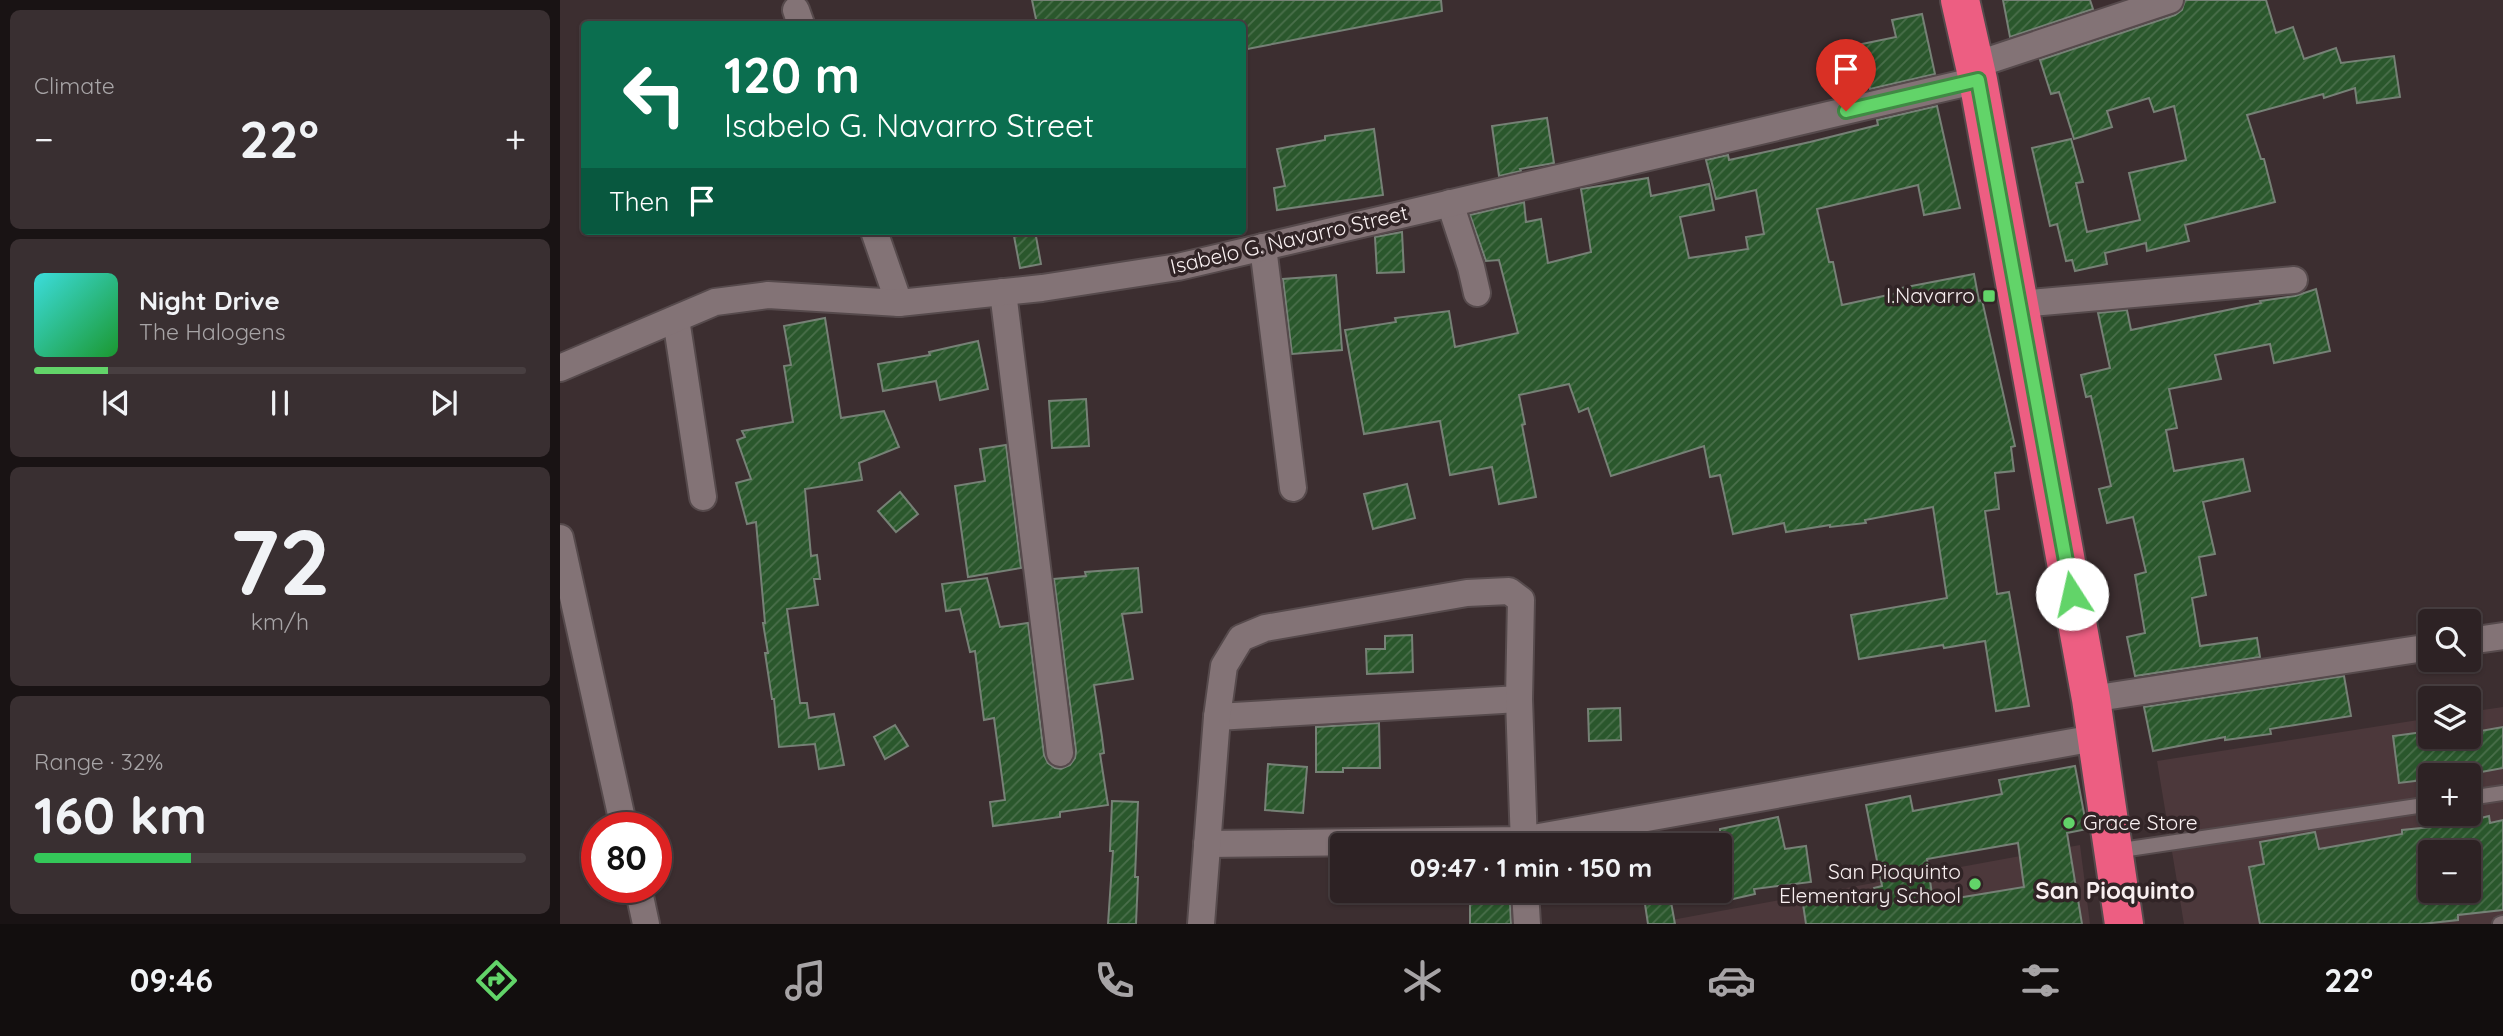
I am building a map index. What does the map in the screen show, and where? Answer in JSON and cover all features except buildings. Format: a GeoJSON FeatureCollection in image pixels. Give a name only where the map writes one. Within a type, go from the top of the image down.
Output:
{"type":"FeatureCollection","features":[{"type":"Feature","properties":{"kind":"highway"},"geometry":{"type":"LineString","coordinates":[[1960,0],[1976,73],[2091,699],[2124,924]]}},
{"type":"Feature","properties":{"kind":"street","name":"Isabelo G. Navarro Street"},"geometry":{"type":"LineString","coordinates":[[560,368],[715,302],[768,295],[899,303],[1042,288],[1178,267],[1976,73],[2170,0]]}},
{"type":"Feature","properties":{"kind":"street"},"geometry":{"type":"LineString","coordinates":[[1450,203],[1471,267],[1476,293]]}},
{"type":"Feature","properties":{"kind":"street"},"geometry":{"type":"LineString","coordinates":[[874,235],[899,303]]}},
{"type":"Feature","properties":{"kind":"street"},"geometry":{"type":"LineString","coordinates":[[1263,247],[1293,488]]}},
{"type":"Feature","properties":{"kind":"street"},"geometry":{"type":"LineString","coordinates":[[2019,304],[2294,280]]}},
{"type":"Feature","properties":{"kind":"street"},"geometry":{"type":"LineString","coordinates":[[1003,292],[1060,753]]}},
{"type":"Feature","properties":{"kind":"street"},"geometry":{"type":"LineString","coordinates":[[676,319],[703,497]]}},
{"type":"Feature","properties":{"kind":"street"},"geometry":{"type":"LineString","coordinates":[[560,538],[620,812]]}},
{"type":"Feature","properties":{"kind":"street"},"geometry":{"type":"LineString","coordinates":[[1201,924],[1217,717],[1224,666],[1241,638],[1265,628],[1467,593],[1509,591],[1521,600],[1519,699],[1523,833]]}},
{"type":"Feature","properties":{"kind":"street"},"geometry":{"type":"LineString","coordinates":[[2481,639],[2503,636]]}},
{"type":"Feature","properties":{"kind":"street"},"geometry":{"type":"LineString","coordinates":[[2091,699],[2418,649]]}},
{"type":"Feature","properties":{"kind":"street"},"geometry":{"type":"LineString","coordinates":[[1217,717],[1519,699]]}},
{"type":"Feature","properties":{"kind":"street"},"geometry":{"type":"LineString","coordinates":[[1577,833],[2095,738]]}},
{"type":"Feature","properties":{"kind":"street"},"geometry":{"type":"LineString","coordinates":[[1207,845],[1330,844]]}},
{"type":"Feature","properties":{"kind":"street"},"geometry":{"type":"LineString","coordinates":[[641,903],[646,924]]}},
{"type":"Feature","properties":{"kind":"street"},"geometry":{"type":"LineString","coordinates":[[1526,903],[1527,924]]}},
{"type":"Feature","properties":{"kind":"lane"},"geometry":{"type":"LineString","coordinates":[[2481,796],[2503,793]]}},
{"type":"Feature","properties":{"kind":"lane"},"geometry":{"type":"LineString","coordinates":[[2113,851],[2418,806]]}},
{"type":"Feature","properties":{"kind":"shaded area"},"geometry":{"type":"Polygon","coordinates":[[[2503,707],[2503,924],[2184,924],[2157,761],[2418,720],[2418,749],[2481,749],[2481,710],[2503,707]]]}},
{"type":"Feature","properties":{"kind":"shaded area","name":"San Pioquinto Elementary School"},"geometry":{"type":"Polygon","coordinates":[[[2080,845],[2090,924],[1650,924],[2080,845]]]}},
{"type":"Feature","properties":{"kind":"place","name":"I.Navarro"},"geometry":{"type":"Point","coordinates":[1989,296]}},
{"type":"Feature","properties":{"kind":"place","name":"Grace Store"},"geometry":{"type":"Point","coordinates":[2069,823]}},
{"type":"Feature","properties":{"kind":"place","name":"San Pioquinto Elementary School"},"geometry":{"type":"Point","coordinates":[1975,884]}},
{"type":"Feature","properties":{"kind":"district","name":"San Pioquinto"},"geometry":{"type":"Point","coordinates":[2115,891]}},
{"type":"Feature","properties":{"kind":"route"},"geometry":{"type":"LineString","coordinates":[[1846,111],[1978,80],[2072,594]]}}]}
